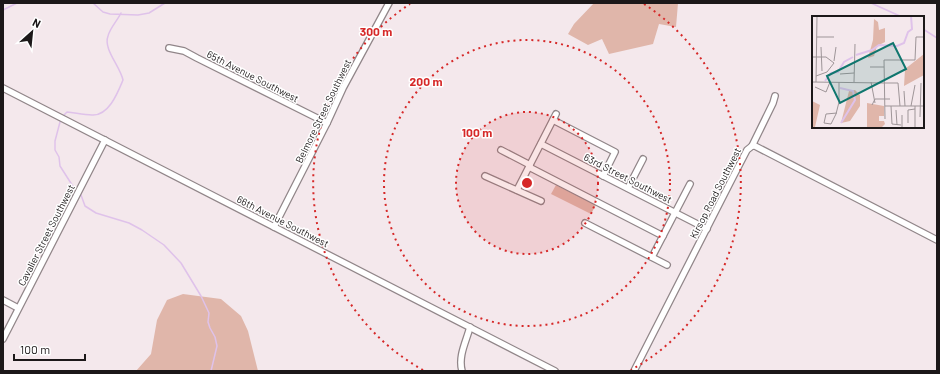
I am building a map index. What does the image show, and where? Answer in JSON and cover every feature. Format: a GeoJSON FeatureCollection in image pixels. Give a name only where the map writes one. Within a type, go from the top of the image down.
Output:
{"type":"FeatureCollection","features":[{"type":"Feature","properties":{"kind":"street","name":"Belmore Street Southwest"},"geometry":{"type":"LineString","coordinates":[[274,227],[327,123],[343,88],[389,3]]}},
{"type":"Feature","properties":{"kind":"street","name":"65th Avenue Southwest"},"geometry":{"type":"LineString","coordinates":[[169,48],[184,51],[327,123]]}},
{"type":"Feature","properties":{"kind":"street","name":"66th Avenue Southwest"},"geometry":{"type":"LineString","coordinates":[[3,88],[470,327],[548,369],[555,371]]}},
{"type":"Feature","properties":{"kind":"street"},"geometry":{"type":"LineString","coordinates":[[752,146],[775,96]]}},
{"type":"Feature","properties":{"kind":"street"},"geometry":{"type":"LineString","coordinates":[[517,190],[556,114]]}},
{"type":"Feature","properties":{"kind":"street"},"geometry":{"type":"LineString","coordinates":[[553,120],[615,152],[603,176]]}},
{"type":"Feature","properties":{"kind":"street","name":"Cavalier Street Southwest"},"geometry":{"type":"LineString","coordinates":[[3,339],[105,140]]}},
{"type":"Feature","properties":{"kind":"street","name":"63rd Street Southwest"},"geometry":{"type":"LineString","coordinates":[[541,144],[707,229]]}},
{"type":"Feature","properties":{"kind":"street","name":"Kirsop Road Southwest"},"geometry":{"type":"LineString","coordinates":[[634,371],[747,150],[752,146],[774,155],[860,202],[937,240]]}},
{"type":"Feature","properties":{"kind":"street"},"geometry":{"type":"LineString","coordinates":[[501,150],[663,236]]}},
{"type":"Feature","properties":{"kind":"street"},"geometry":{"type":"LineString","coordinates":[[628,188],[643,159]]}},
{"type":"Feature","properties":{"kind":"street"},"geometry":{"type":"LineString","coordinates":[[485,176],[541,201]]}},
{"type":"Feature","properties":{"kind":"street"},"geometry":{"type":"LineString","coordinates":[[652,257],[690,184]]}},
{"type":"Feature","properties":{"kind":"street"},"geometry":{"type":"LineString","coordinates":[[585,223],[667,265]]}},
{"type":"Feature","properties":{"kind":"street"},"geometry":{"type":"LineString","coordinates":[[3,300],[18,308]]}},
{"type":"Feature","properties":{"kind":"street"},"geometry":{"type":"LineString","coordinates":[[462,371],[460,364],[470,327]]}},
{"type":"Feature","properties":{"kind":"shaded area"},"geometry":{"type":"Polygon","coordinates":[[[594,3],[678,3],[676,27],[659,24],[653,44],[609,54],[602,39],[588,45],[568,34],[574,24],[594,3]]]}},
{"type":"Feature","properties":{"kind":"shaded area"},"geometry":{"type":"Polygon","coordinates":[[[556,185],[596,205],[591,214],[551,194],[556,185]]]}},
{"type":"Feature","properties":{"kind":"shaded area"},"geometry":{"type":"Polygon","coordinates":[[[183,294],[221,299],[241,316],[248,331],[258,371],[136,371],[151,354],[157,320],[167,300],[183,294]]]}},
{"type":"Feature","properties":{"kind":"waterway"},"geometry":{"type":"LineString","coordinates":[[3,10],[17,3]]}},
{"type":"Feature","properties":{"kind":"waterway"},"geometry":{"type":"LineString","coordinates":[[93,3],[103,12],[110,14],[138,15],[149,13],[165,3]]}},
{"type":"Feature","properties":{"kind":"waterway"},"geometry":{"type":"LineString","coordinates":[[871,3],[900,16]]}},
{"type":"Feature","properties":{"kind":"waterway"},"geometry":{"type":"LineString","coordinates":[[64,115],[67,112],[89,115],[98,114],[108,108],[115,97],[123,80],[110,52],[107,41],[110,30],[121,13]]}},
{"type":"Feature","properties":{"kind":"waterway"},"geometry":{"type":"LineString","coordinates":[[924,30],[937,38]]}},
{"type":"Feature","properties":{"kind":"waterway"},"geometry":{"type":"LineString","coordinates":[[60,122],[55,141],[55,150],[59,157],[60,166],[74,188]]}},
{"type":"Feature","properties":{"kind":"waterway"},"geometry":{"type":"LineString","coordinates":[[81,195],[85,206],[96,213],[129,223],[142,230],[164,245],[181,263],[201,296],[209,313],[208,322],[215,337],[217,346],[211,371]]}}]}
